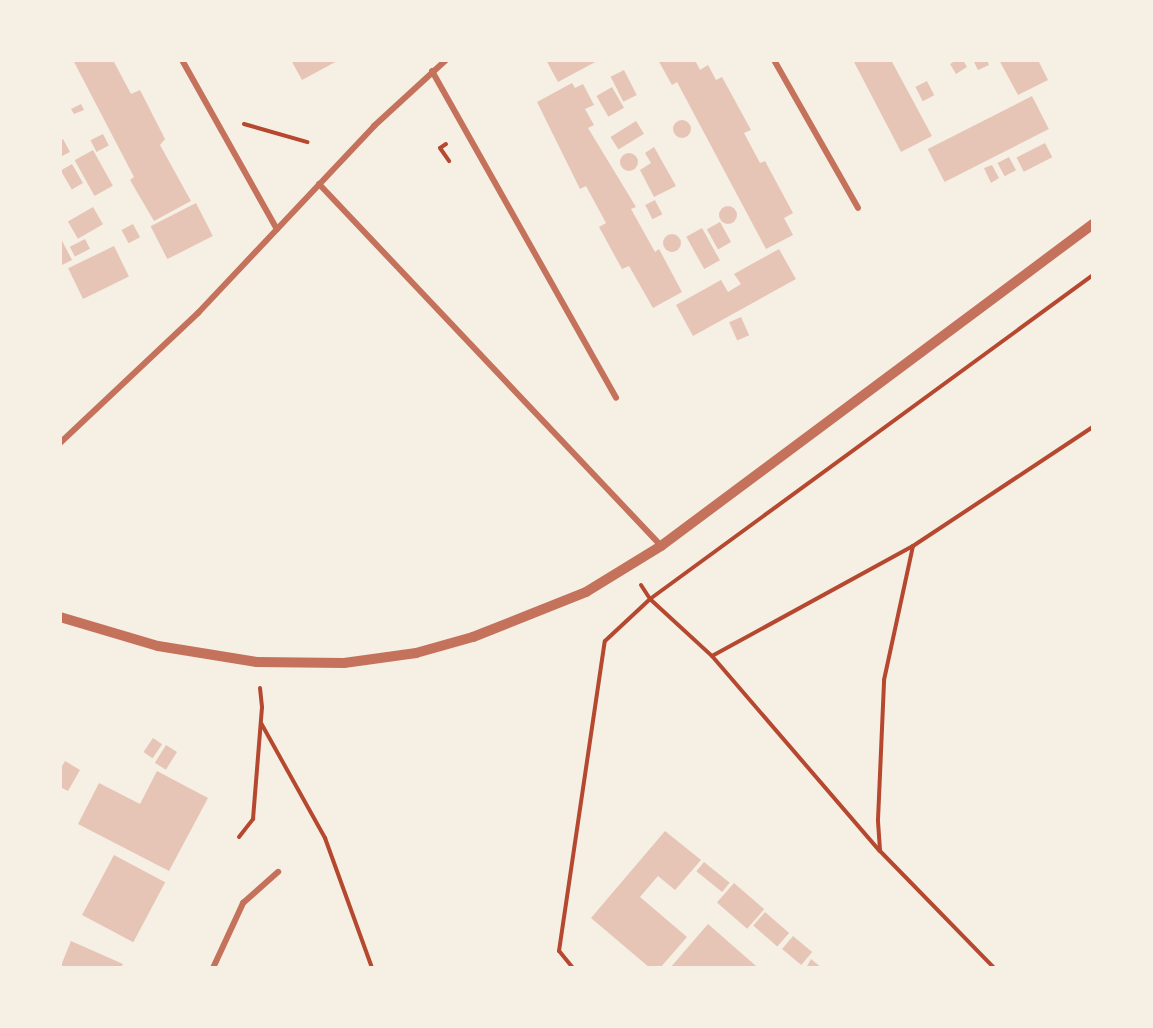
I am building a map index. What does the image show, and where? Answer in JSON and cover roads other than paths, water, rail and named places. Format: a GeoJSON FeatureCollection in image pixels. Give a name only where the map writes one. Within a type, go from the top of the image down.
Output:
{"type":"FeatureCollection","features":[{"type":"Feature","properties":{"kind":"street"},"geometry":{"type":"LineString","coordinates":[[182,60],[277,229]]}},
{"type":"Feature","properties":{"kind":"street"},"geometry":{"type":"LineString","coordinates":[[60,443],[198,314],[319,184],[432,71],[446,60]]}},
{"type":"Feature","properties":{"kind":"street"},"geometry":{"type":"LineString","coordinates":[[774,60],[858,208]]}},
{"type":"Feature","properties":{"kind":"street"},"geometry":{"type":"LineString","coordinates":[[432,71],[616,398]]}},
{"type":"Feature","properties":{"kind":"street"},"geometry":{"type":"LineString","coordinates":[[319,184],[662,546]]}},
{"type":"Feature","properties":{"kind":"street"},"geometry":{"type":"LineString","coordinates":[[60,617],[158,646],[257,662],[344,663],[416,653],[473,637],[577,596],[662,546],[1093,224]]}},
{"type":"Feature","properties":{"kind":"street"},"geometry":{"type":"LineString","coordinates":[[213,968],[243,903],[278,872]]}}]}
